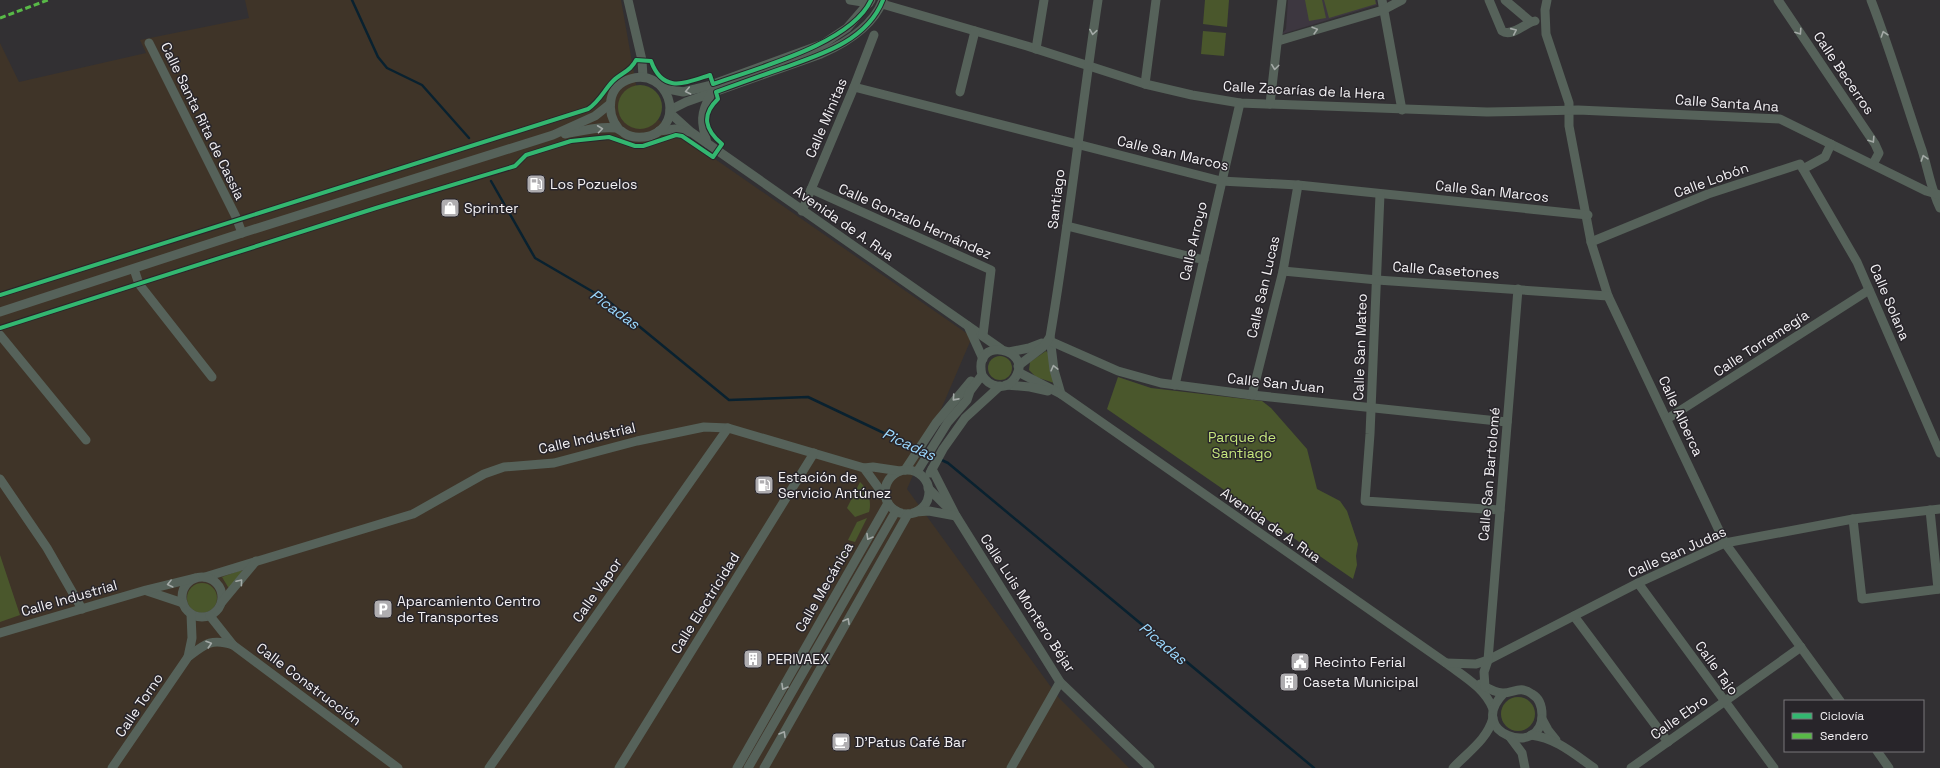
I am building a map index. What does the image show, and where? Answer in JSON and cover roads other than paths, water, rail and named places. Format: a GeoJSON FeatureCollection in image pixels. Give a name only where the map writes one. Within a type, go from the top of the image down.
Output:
{"type":"FeatureCollection","features":[{"type":"Feature","properties":{"kind":"street"},"geometry":{"type":"LineString","coordinates":[[628,0],[642,60],[643,77]]}},
{"type":"Feature","properties":{"kind":"street"},"geometry":{"type":"LineString","coordinates":[[850,0],[870,2]]}},
{"type":"Feature","properties":{"kind":"street"},"geometry":{"type":"LineString","coordinates":[[1036,49],[1044,0]]}},
{"type":"Feature","properties":{"kind":"street","name":"Santiago"},"geometry":{"type":"LineString","coordinates":[[1061,394],[1054,370],[1050,339],[1098,0]]}},
{"type":"Feature","properties":{"kind":"street"},"geometry":{"type":"LineString","coordinates":[[1145,84],[1156,0]]}},
{"type":"Feature","properties":{"kind":"street"},"geometry":{"type":"LineString","coordinates":[[1270,104],[1282,0]]}},
{"type":"Feature","properties":{"kind":"street"},"geometry":{"type":"LineString","coordinates":[[1382,0],[1402,110]]}},
{"type":"Feature","properties":{"kind":"street"},"geometry":{"type":"LineString","coordinates":[[1278,41],[1384,10],[1402,0]]}},
{"type":"Feature","properties":{"kind":"street"},"geometry":{"type":"LineString","coordinates":[[1489,0],[1502,31],[1505,33],[1509,33],[1531,22],[1544,20]]}},
{"type":"Feature","properties":{"kind":"street"},"geometry":{"type":"LineString","coordinates":[[1504,0],[1531,22]]}},
{"type":"Feature","properties":{"kind":"street","name":"Calle Alberca"},"geometry":{"type":"LineString","coordinates":[[1547,0],[1544,20],[1546,34],[1568,103],[1569,126],[1588,216],[1591,242],[1608,296],[1725,543],[1839,700]]}},
{"type":"Feature","properties":{"kind":"street","name":"Calle Becerros"},"geometry":{"type":"LineString","coordinates":[[1778,0],[1875,144],[1879,153],[1873,164]]}},
{"type":"Feature","properties":{"kind":"street"},"geometry":{"type":"LineString","coordinates":[[1871,0],[1937,195],[1940,208]]}},
{"type":"Feature","properties":{"kind":"street"},"geometry":{"type":"LineString","coordinates":[[0,312],[242,233],[553,135],[595,116],[610,104],[616,89],[621,83],[628,79],[643,77],[651,79],[663,88],[683,92],[708,86],[823,44],[848,28],[870,2]]}},
{"type":"Feature","properties":{"kind":"street"},"geometry":{"type":"LineString","coordinates":[[670,111],[686,102],[822,54],[841,45],[858,33],[876,14],[883,2]]}},
{"type":"Feature","properties":{"kind":"street","name":"Calle Zacarías de la Hera"},"geometry":{"type":"LineString","coordinates":[[883,2],[1145,84],[1192,95],[1240,103],[1402,110],[1487,112],[1569,111]]}},
{"type":"Feature","properties":{"kind":"street"},"geometry":{"type":"LineString","coordinates":[[960,92],[975,31]]}},
{"type":"Feature","properties":{"kind":"street","name":"Calle Minitas"},"geometry":{"type":"LineString","coordinates":[[802,211],[874,35]]}},
{"type":"Feature","properties":{"kind":"street","name":"Calle Santa Rita de Cassia"},"geometry":{"type":"LineString","coordinates":[[149,43],[236,217],[242,233]]}},
{"type":"Feature","properties":{"kind":"street","name":"Calle San Marcos"},"geometry":{"type":"LineString","coordinates":[[854,87],[1221,181],[1298,185],[1588,216]]}},
{"type":"Feature","properties":{"kind":"street"},"geometry":{"type":"LineString","coordinates":[[610,104],[613,121],[625,134],[638,137],[651,135],[659,131],[664,125],[670,111],[670,102],[663,88]]}},
{"type":"Feature","properties":{"kind":"street"},"geometry":{"type":"LineString","coordinates":[[707,143],[702,123],[702,112],[711,94]]}},
{"type":"Feature","properties":{"kind":"street","name":"Calle Arroyo"},"geometry":{"type":"LineString","coordinates":[[1175,385],[1240,103]]}},
{"type":"Feature","properties":{"kind":"street","name":"Calle Santa Ana"},"geometry":{"type":"LineString","coordinates":[[1569,111],[1578,110],[1780,119],[1937,195]]}},
{"type":"Feature","properties":{"kind":"street","name":"Avenida de A. Rua"},"geometry":{"type":"LineString","coordinates":[[670,111],[691,132],[802,211],[1005,350]]}},
{"type":"Feature","properties":{"kind":"street"},"geometry":{"type":"LineString","coordinates":[[553,135],[604,128],[618,128]]}},
{"type":"Feature","properties":{"kind":"street","name":"Avenida de A. Rua"},"geometry":{"type":"LineString","coordinates":[[659,131],[675,129],[691,132]]}},
{"type":"Feature","properties":{"kind":"street"},"geometry":{"type":"LineString","coordinates":[[1803,169],[1824,157],[1831,144]]}},
{"type":"Feature","properties":{"kind":"street","name":"Calle Lobón"},"geometry":{"type":"LineString","coordinates":[[1591,242],[1708,194],[1800,164],[1803,169]]}},
{"type":"Feature","properties":{"kind":"street","name":"Calle Solana"},"geometry":{"type":"LineString","coordinates":[[1803,169],[1857,262],[1940,453]]}},
{"type":"Feature","properties":{"kind":"street","name":"Calle San Lucas"},"geometry":{"type":"LineString","coordinates":[[1252,395],[1283,271],[1298,185]]}},
{"type":"Feature","properties":{"kind":"street","name":"Calle Gonzalo Hernández"},"geometry":{"type":"LineString","coordinates":[[811,189],[991,270],[983,335]]}},
{"type":"Feature","properties":{"kind":"street","name":"Calle San Mateo"},"geometry":{"type":"LineString","coordinates":[[1380,194],[1372,408],[1365,501],[1500,510]]}},
{"type":"Feature","properties":{"kind":"street"},"geometry":{"type":"LineString","coordinates":[[1067,226],[1204,260]]}},
{"type":"Feature","properties":{"kind":"street"},"geometry":{"type":"LineString","coordinates":[[134,269],[139,284],[212,377]]}},
{"type":"Feature","properties":{"kind":"street","name":"Calle Casetones"},"geometry":{"type":"LineString","coordinates":[[1283,271],[1377,280],[1608,296]]}},
{"type":"Feature","properties":{"kind":"street","name":"Calle San Bartolomé"},"geometry":{"type":"LineString","coordinates":[[1488,660],[1518,289]]}},
{"type":"Feature","properties":{"kind":"street","name":"Calle Torremegía"},"geometry":{"type":"LineString","coordinates":[[1667,419],[1869,290]]}},
{"type":"Feature","properties":{"kind":"street"},"geometry":{"type":"LineString","coordinates":[[917,472],[948,422],[967,400],[970,391],[982,372],[983,359],[967,324]]}},
{"type":"Feature","properties":{"kind":"street"},"geometry":{"type":"LineString","coordinates":[[0,335],[86,440]]}},
{"type":"Feature","properties":{"kind":"street"},"geometry":{"type":"LineString","coordinates":[[983,359],[990,351],[1040,344],[1050,339]]}},
{"type":"Feature","properties":{"kind":"street"},"geometry":{"type":"LineString","coordinates":[[1018,369],[1050,339]]}},
{"type":"Feature","properties":{"kind":"street","name":"Calle San Juan"},"geometry":{"type":"LineString","coordinates":[[1050,339],[1118,371],[1161,383],[1252,395],[1507,422]]}},
{"type":"Feature","properties":{"kind":"street"},"geometry":{"type":"LineString","coordinates":[[967,400],[976,399],[1016,378],[1018,369],[1014,355],[1005,350]]}},
{"type":"Feature","properties":{"kind":"street","name":"Avenida de A. Rua"},"geometry":{"type":"LineString","coordinates":[[1018,369],[1061,394],[1446,663],[1484,693],[1489,699],[1493,714]]}},
{"type":"Feature","properties":{"kind":"street"},"geometry":{"type":"LineString","coordinates":[[982,372],[989,383],[1000,386]]}},
{"type":"Feature","properties":{"kind":"street"},"geometry":{"type":"LineString","coordinates":[[887,501],[886,485],[894,474],[903,470],[949,406],[982,372]]}},
{"type":"Feature","properties":{"kind":"street"},"geometry":{"type":"LineString","coordinates":[[764,768],[910,513],[925,503],[926,484],[941,453],[965,418],[1000,386]]}},
{"type":"Feature","properties":{"kind":"street","name":"Avenida de A. Rua"},"geometry":{"type":"LineString","coordinates":[[1000,386],[1030,387],[1061,394]]}},
{"type":"Feature","properties":{"kind":"street","name":"Calle Industrial"},"geometry":{"type":"LineString","coordinates":[[205,577],[413,514],[484,474],[504,467],[554,463],[637,441],[704,427],[728,428],[864,468],[873,467],[903,470]]}},
{"type":"Feature","properties":{"kind":"street","name":"Calle Vapor"},"geometry":{"type":"LineString","coordinates":[[489,768],[728,428]]}},
{"type":"Feature","properties":{"kind":"street","name":"Calle Electricidad"},"geometry":{"type":"LineString","coordinates":[[619,768],[814,453]]}},
{"type":"Feature","properties":{"kind":"street","name":"Calle Luis Montero Béjar"},"geometry":{"type":"LineString","coordinates":[[934,466],[956,516],[1060,682],[1150,768]]}},
{"type":"Feature","properties":{"kind":"street"},"geometry":{"type":"LineString","coordinates":[[864,468],[887,501],[896,511],[910,513],[929,510],[956,516]]}},
{"type":"Feature","properties":{"kind":"street"},"geometry":{"type":"LineString","coordinates":[[903,470],[917,472],[926,484]]}},
{"type":"Feature","properties":{"kind":"street"},"geometry":{"type":"LineString","coordinates":[[0,479],[47,548],[82,609]]}},
{"type":"Feature","properties":{"kind":"street","name":"Calle Luis Montero Béjar"},"geometry":{"type":"LineString","coordinates":[[926,484],[956,516]]}},
{"type":"Feature","properties":{"kind":"street","name":"Calle Mecánica"},"geometry":{"type":"LineString","coordinates":[[737,768],[887,501]]}},
{"type":"Feature","properties":{"kind":"street","name":"Calle San Judas"},"geometry":{"type":"LineString","coordinates":[[1446,663],[1476,664],[1488,660],[1638,583],[1725,543],[1853,519],[1940,509]]}},
{"type":"Feature","properties":{"kind":"street"},"geometry":{"type":"LineString","coordinates":[[1853,519],[1862,599],[1939,589],[1930,510]]}},
{"type":"Feature","properties":{"kind":"street"},"geometry":{"type":"LineString","coordinates":[[748,768],[896,511]]}},
{"type":"Feature","properties":{"kind":"street"},"geometry":{"type":"LineString","coordinates":[[146,590],[183,603],[191,614],[197,617],[210,616],[219,608],[222,602],[256,561]]}},
{"type":"Feature","properties":{"kind":"street"},"geometry":{"type":"LineString","coordinates":[[183,603],[183,591],[186,586],[195,578],[205,577],[217,583],[222,596],[222,602]]}},
{"type":"Feature","properties":{"kind":"street","name":"Calle Industrial"},"geometry":{"type":"LineString","coordinates":[[0,633],[146,590],[195,578]]}},
{"type":"Feature","properties":{"kind":"street","name":"Calle Tajo"},"geometry":{"type":"LineString","coordinates":[[1638,583],[1774,768]]}},
{"type":"Feature","properties":{"kind":"street","name":"Calle Torno"},"geometry":{"type":"LineString","coordinates":[[188,657],[192,638],[191,614]]}},
{"type":"Feature","properties":{"kind":"street","name":"Calle Construcción"},"geometry":{"type":"LineString","coordinates":[[210,616],[233,645],[398,768]]}},
{"type":"Feature","properties":{"kind":"street"},"geometry":{"type":"LineString","coordinates":[[1574,616],[1668,742]]}},
{"type":"Feature","properties":{"kind":"street","name":"Calle Torno"},"geometry":{"type":"LineString","coordinates":[[112,768],[188,657],[206,643],[220,641],[233,645]]}},
{"type":"Feature","properties":{"kind":"street","name":"Calle Ebro"},"geometry":{"type":"LineString","coordinates":[[1631,768],[1801,647]]}},
{"type":"Feature","properties":{"kind":"street"},"geometry":{"type":"LineString","coordinates":[[1485,687],[1484,672],[1488,660]]}},
{"type":"Feature","properties":{"kind":"street"},"geometry":{"type":"LineString","coordinates":[[1466,678],[1476,664]]}},
{"type":"Feature","properties":{"kind":"street","name":"Avenida de A. Rua"},"geometry":{"type":"LineString","coordinates":[[1466,678],[1496,692],[1504,693]]}},
{"type":"Feature","properties":{"kind":"street"},"geometry":{"type":"LineString","coordinates":[[1011,768],[1060,682]]}},
{"type":"Feature","properties":{"kind":"street"},"geometry":{"type":"LineString","coordinates":[[1454,768],[1467,753],[1480,743],[1490,730],[1497,700],[1504,693],[1513,690],[1522,690],[1532,693],[1538,700],[1542,709],[1542,719],[1538,728],[1529,735],[1518,739],[1506,735],[1480,743]]}},
{"type":"Feature","properties":{"kind":"street"},"geometry":{"type":"LineString","coordinates":[[1493,714],[1497,727],[1522,753],[1525,768]]}},
{"type":"Feature","properties":{"kind":"street"},"geometry":{"type":"LineString","coordinates":[[1542,719],[1548,730],[1558,742]]}},
{"type":"Feature","properties":{"kind":"street"},"geometry":{"type":"LineString","coordinates":[[1529,735],[1544,736],[1558,742],[1594,768]]}},
{"type":"Feature","properties":{"kind":"street"},"geometry":{"type":"LineString","coordinates":[[1522,753],[1529,735]]}},
{"type":"Feature","properties":{"kind":"street"},"geometry":{"type":"LineString","coordinates":[[1877,752],[1889,768]]}},
{"type":"Feature","properties":{"kind":"waterway","name":"Picadas"},"geometry":{"type":"LineString","coordinates":[[352,0],[378,57],[387,68],[422,85],[469,138]]}},
{"type":"Feature","properties":{"kind":"waterway","name":"Picadas"},"geometry":{"type":"LineString","coordinates":[[491,181],[535,258],[607,300],[729,400],[808,397],[926,453]]}},
{"type":"Feature","properties":{"kind":"waterway","name":"Picadas"},"geometry":{"type":"LineString","coordinates":[[931,455],[948,463],[1314,768]]}},
{"type":"Feature","properties":{"kind":"place","name":"Los Pozuelos"},"geometry":{"type":"Point","coordinates":[536,184]}},
{"type":"Feature","properties":{"kind":"place","name":"Sprinter"},"geometry":{"type":"Point","coordinates":[450,208]}},
{"type":"Feature","properties":{"kind":"place","name":"Estación de Servicio Antúnez"},"geometry":{"type":"Point","coordinates":[764,485]}},
{"type":"Feature","properties":{"kind":"place","name":"Aparcamiento Centro de Transportes"},"geometry":{"type":"Point","coordinates":[383,609]}},
{"type":"Feature","properties":{"kind":"place","name":"PERIVAEX"},"geometry":{"type":"Point","coordinates":[753,659]}},
{"type":"Feature","properties":{"kind":"place","name":"Recinto Ferial"},"geometry":{"type":"Point","coordinates":[1300,662]}},
{"type":"Feature","properties":{"kind":"place","name":"Caseta Municipal"},"geometry":{"type":"Point","coordinates":[1289,682]}},
{"type":"Feature","properties":{"kind":"place","name":"D'Patus Café Bar"},"geometry":{"type":"Point","coordinates":[841,742]}},
{"type":"Feature","properties":{"kind":"park label","name":"Parque de Santiago"},"geometry":{"type":"Point","coordinates":[1242,446]}}]}
